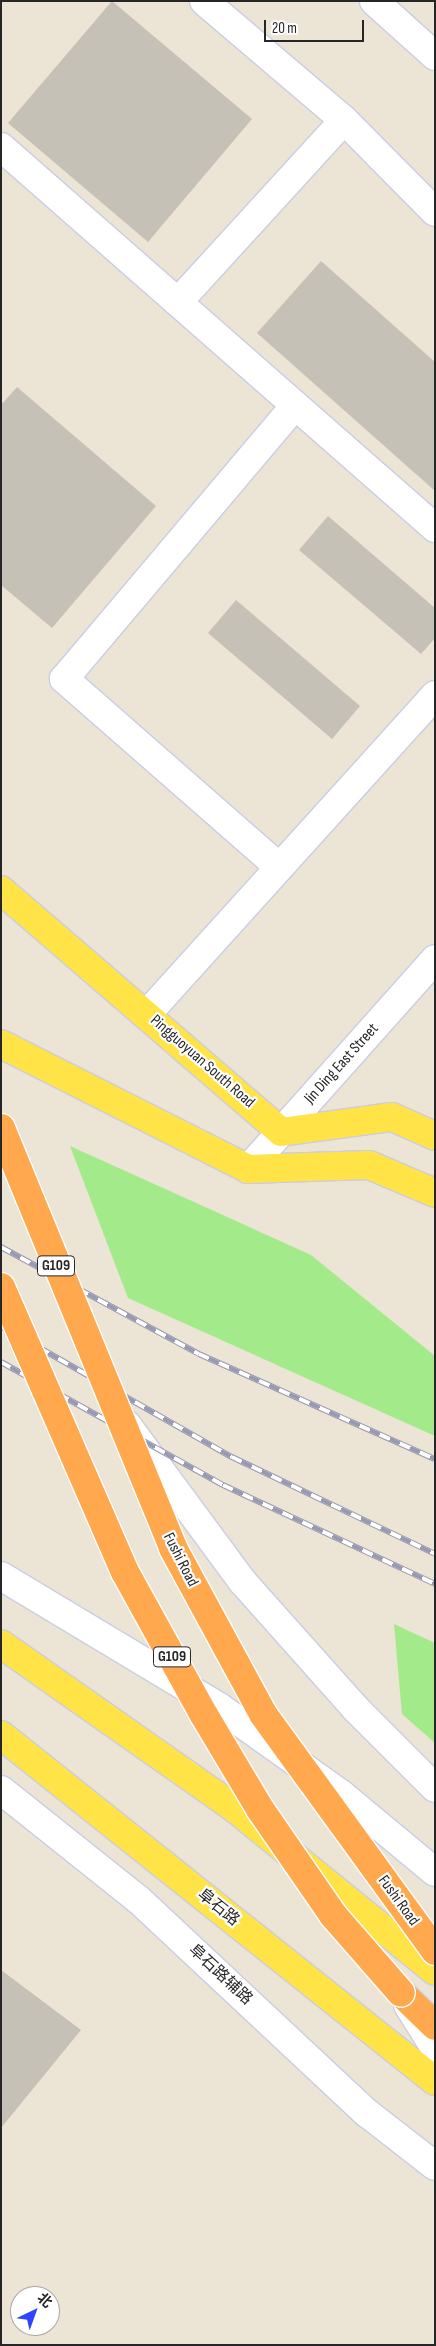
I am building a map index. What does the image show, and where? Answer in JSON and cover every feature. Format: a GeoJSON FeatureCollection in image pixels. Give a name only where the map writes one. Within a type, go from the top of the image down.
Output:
{"type":"FeatureCollection","features":[{"type":"Feature","properties":{"kind":"highway","name":"Fushi Road"},"geometry":{"type":"LineString","coordinates":[[1,1128],[111,1403],[172,1548],[263,1714],[435,1951]]}},
{"type":"Feature","properties":{"kind":"highway","name":"G109"},"geometry":{"type":"LineString","coordinates":[[1,1287],[125,1572],[199,1707],[260,1809],[333,1915],[401,1993],[435,2026]]}},
{"type":"Feature","properties":{"kind":"main road","name":"Pingguoyuan South Road"},"geometry":{"type":"LineString","coordinates":[[1,890],[147,1014],[281,1132]]}},
{"type":"Feature","properties":{"kind":"main road"},"geometry":{"type":"LineString","coordinates":[[1,1044],[248,1169],[369,1164],[435,1193]]}},
{"type":"Feature","properties":{"kind":"main road"},"geometry":{"type":"LineString","coordinates":[[281,1132],[392,1117],[435,1136]]}},
{"type":"Feature","properties":{"kind":"main road"},"geometry":{"type":"LineString","coordinates":[[1,1644],[233,1807],[435,1971]]}},
{"type":"Feature","properties":{"kind":"main road","name":"阜石路"},"geometry":{"type":"LineString","coordinates":[[1,1735],[435,2080]]}},
{"type":"Feature","properties":{"kind":"street"},"geometry":{"type":"LineString","coordinates":[[204,1],[344,120],[435,212]]}},
{"type":"Feature","properties":{"kind":"street"},"geometry":{"type":"LineString","coordinates":[[374,1],[435,56]]}},
{"type":"Feature","properties":{"kind":"street"},"geometry":{"type":"LineString","coordinates":[[178,302],[344,120]]}},
{"type":"Feature","properties":{"kind":"street"},"geometry":{"type":"LineString","coordinates":[[1,147],[435,528]]}},
{"type":"Feature","properties":{"kind":"street"},"geometry":{"type":"LineString","coordinates":[[279,867],[64,679],[295,406]]}},
{"type":"Feature","properties":{"kind":"street"},"geometry":{"type":"LineString","coordinates":[[147,1014],[435,694]]}},
{"type":"Feature","properties":{"kind":"street","name":"Jin Ding East Street"},"geometry":{"type":"LineString","coordinates":[[248,1169],[435,959]]}},
{"type":"Feature","properties":{"kind":"street"},"geometry":{"type":"LineString","coordinates":[[111,1403],[242,1581],[355,1708],[435,1788]]}},
{"type":"Feature","properties":{"kind":"street"},"geometry":{"type":"LineString","coordinates":[[1,1576],[220,1707],[341,1794],[435,1872]]}},
{"type":"Feature","properties":{"kind":"street","name":"阜石路辅路"},"geometry":{"type":"LineString","coordinates":[[1,1790],[139,1900],[367,2113],[435,2166]]}},
{"type":"Feature","properties":{"kind":"street"},"geometry":{"type":"LineString","coordinates":[[401,1993],[435,2048]]}},
{"type":"Feature","properties":{"kind":"green space"},"geometry":{"type":"Polygon","coordinates":[[[70,1146],[311,1255],[435,1356],[435,1436],[128,1298],[70,1146]]]}},
{"type":"Feature","properties":{"kind":"green space"},"geometry":{"type":"Polygon","coordinates":[[[394,1624],[435,1643],[435,1743],[402,1714],[394,1624]]]}},
{"type":"Feature","properties":{"kind":"building"},"geometry":{"type":"Polygon","coordinates":[[[112,1],[252,119],[148,242],[8,123],[112,1]]]}},
{"type":"Feature","properties":{"kind":"building"},"geometry":{"type":"Polygon","coordinates":[[[321,261],[435,362],[435,491],[257,333],[321,261]]]}},
{"type":"Feature","properties":{"kind":"building"},"geometry":{"type":"Polygon","coordinates":[[[17,387],[156,506],[52,628],[1,585],[1,405],[17,387]]]}},
{"type":"Feature","properties":{"kind":"building"},"geometry":{"type":"Polygon","coordinates":[[[328,516],[435,608],[435,638],[421,654],[299,550],[328,516]]]}},
{"type":"Feature","properties":{"kind":"building"},"geometry":{"type":"Polygon","coordinates":[[[236,600],[360,706],[332,739],[208,633],[236,600]]]}},
{"type":"Feature","properties":{"kind":"building"},"geometry":{"type":"Polygon","coordinates":[[[1,1970],[81,2030],[1,2128],[1,1970]]]}},
{"type":"Feature","properties":{"kind":"railway"},"geometry":{"type":"LineString","coordinates":[[1,1247],[199,1354],[435,1459]]}},
{"type":"Feature","properties":{"kind":"railway"},"geometry":{"type":"LineString","coordinates":[[1,1326],[232,1457],[435,1554]]}},
{"type":"Feature","properties":{"kind":"railway"},"geometry":{"type":"LineString","coordinates":[[1,1362],[223,1485],[435,1584]]}}]}
